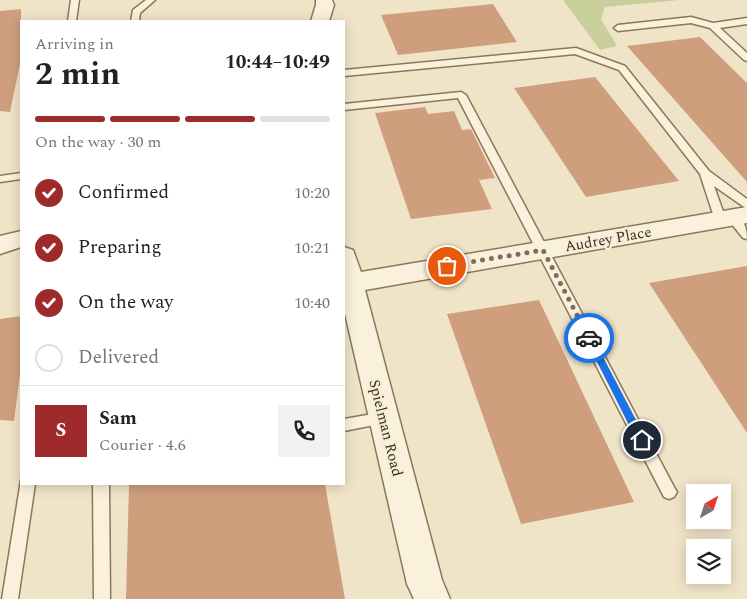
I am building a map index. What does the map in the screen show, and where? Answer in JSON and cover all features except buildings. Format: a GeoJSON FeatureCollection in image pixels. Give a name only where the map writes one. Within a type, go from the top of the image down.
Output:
{"type":"FeatureCollection","features":[{"type":"Feature","properties":{"kind":"street"},"geometry":{"type":"LineString","coordinates":[[320,20],[325,5],[324,0]]}},
{"type":"Feature","properties":{"kind":"street","name":"Audrey Place"},"geometry":{"type":"LineString","coordinates":[[347,269],[543,250],[739,219]]}},
{"type":"Feature","properties":{"kind":"street"},"geometry":{"type":"LineString","coordinates":[[0,245],[20,239]]}},
{"type":"Feature","properties":{"kind":"street","name":"Spielman Road"},"geometry":{"type":"LineString","coordinates":[[347,269],[426,584],[432,599]]}},
{"type":"Feature","properties":{"kind":"lane"},"geometry":{"type":"LineString","coordinates":[[72,20],[75,0]]}},
{"type":"Feature","properties":{"kind":"lane"},"geometry":{"type":"LineString","coordinates":[[135,20],[136,12],[150,0]]}},
{"type":"Feature","properties":{"kind":"lane"},"geometry":{"type":"LineString","coordinates":[[618,28],[692,20],[713,26],[747,21]]}},
{"type":"Feature","properties":{"kind":"lane"},"geometry":{"type":"LineString","coordinates":[[713,26],[747,58]]}},
{"type":"Feature","properties":{"kind":"lane"},"geometry":{"type":"LineString","coordinates":[[345,74],[576,51],[622,68],[739,219]]}},
{"type":"Feature","properties":{"kind":"lane"},"geometry":{"type":"LineString","coordinates":[[345,107],[461,95],[669,492]]}},
{"type":"Feature","properties":{"kind":"lane"},"geometry":{"type":"LineString","coordinates":[[705,173],[739,219]]}},
{"type":"Feature","properties":{"kind":"lane"},"geometry":{"type":"LineString","coordinates":[[0,178],[20,176]]}},
{"type":"Feature","properties":{"kind":"lane"},"geometry":{"type":"LineString","coordinates":[[345,425],[384,418]]}},
{"type":"Feature","properties":{"kind":"lane"},"geometry":{"type":"LineString","coordinates":[[10,599],[27,485]]}},
{"type":"Feature","properties":{"kind":"lane"},"geometry":{"type":"LineString","coordinates":[[101,485],[102,599]]}},
{"type":"Feature","properties":{"kind":"green space"},"geometry":{"type":"Polygon","coordinates":[[[563,0],[680,0],[605,7],[601,19],[617,46],[600,50],[563,0]]]}},
{"type":"Feature","properties":{"kind":"way so far"},"geometry":{"type":"LineString","coordinates":[[447,266],[543,250],[589,338]]}},
{"type":"Feature","properties":{"kind":"route"},"geometry":{"type":"LineString","coordinates":[[589,338],[642,440]]}}]}
